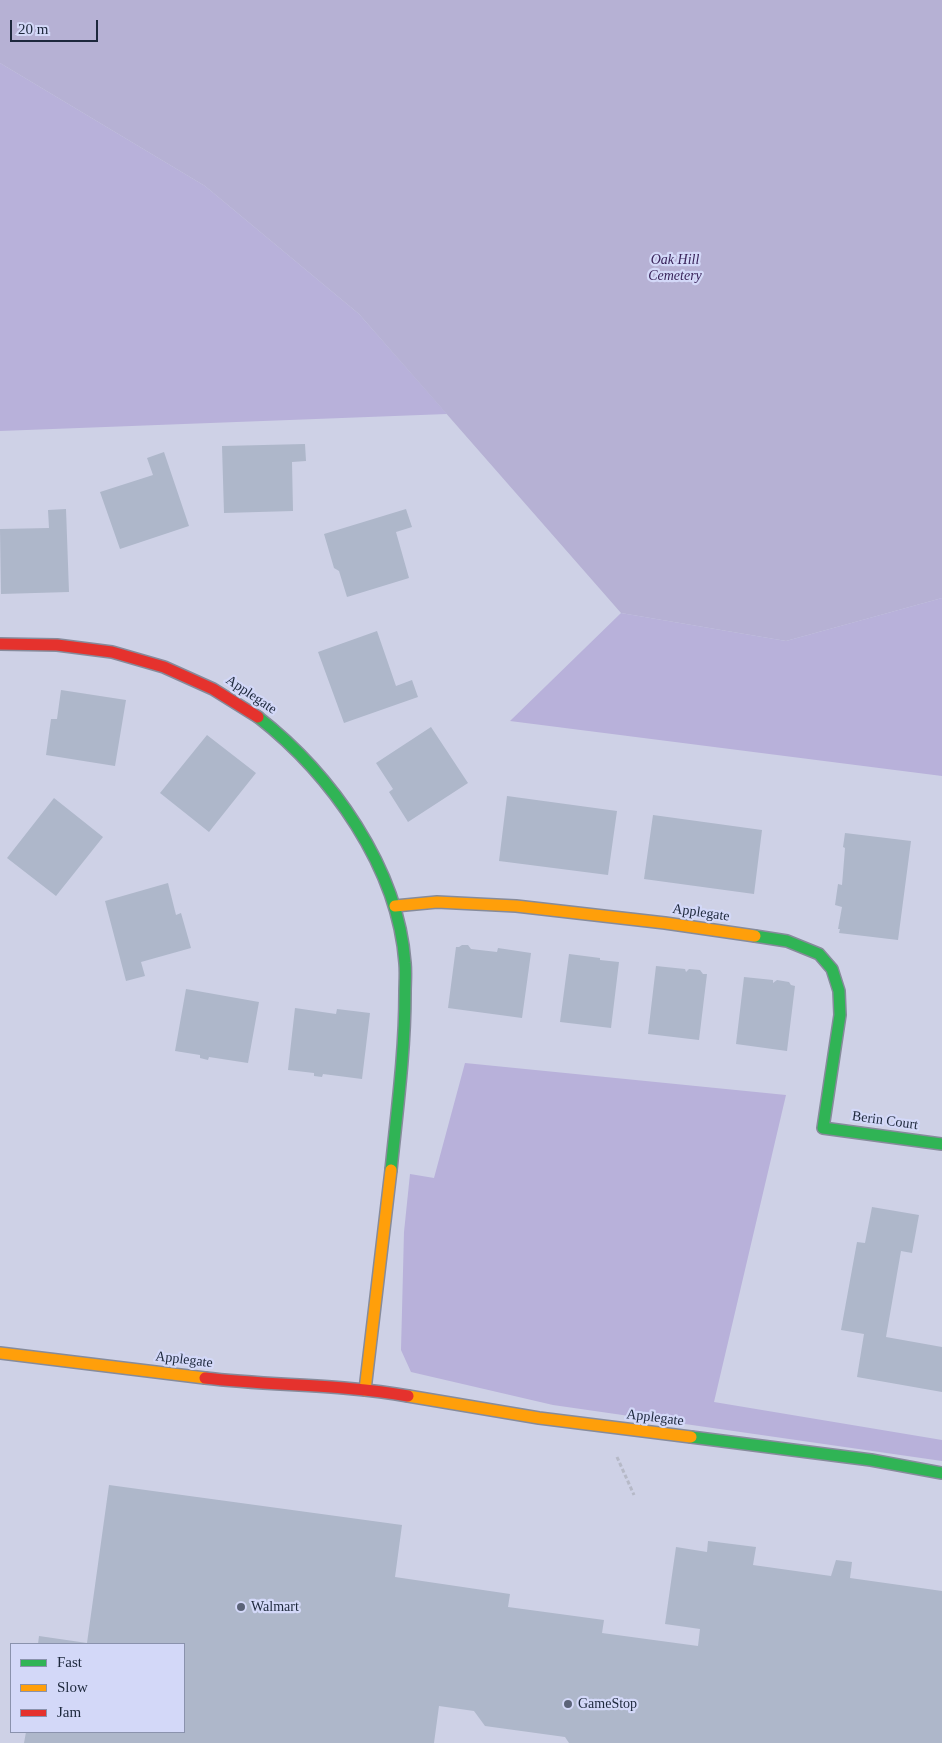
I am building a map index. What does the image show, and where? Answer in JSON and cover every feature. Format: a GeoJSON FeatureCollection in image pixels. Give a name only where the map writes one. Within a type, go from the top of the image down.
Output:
{"type":"FeatureCollection","features":[{"type":"Feature","properties":{"kind":"street","name":"Applegate"},"geometry":{"type":"LineString","coordinates":[[0,644],[62,645],[104,650],[156,663],[232,698],[256,714],[296,749],[332,789],[356,825],[379,868],[395,906],[405,962],[406,1023],[365,1390]]}},
{"type":"Feature","properties":{"kind":"street","name":"Applegate"},"geometry":{"type":"LineString","coordinates":[[395,906],[437,902],[516,906],[665,923],[787,941],[819,954],[832,969],[839,991],[840,1015],[823,1128]]}},
{"type":"Feature","properties":{"kind":"street","name":"Berin Court"},"geometry":{"type":"LineString","coordinates":[[823,1128],[942,1144]]}},
{"type":"Feature","properties":{"kind":"street","name":"Applegate"},"geometry":{"type":"LineString","coordinates":[[0,1354],[236,1382],[381,1391],[539,1418],[872,1460],[942,1472]]}},
{"type":"Feature","properties":{"kind":"shaded area"},"geometry":{"type":"Polygon","coordinates":[[[0,63],[205,186],[359,314],[447,414],[0,431],[0,63]]]}},
{"type":"Feature","properties":{"kind":"shaded area"},"geometry":{"type":"Polygon","coordinates":[[[942,598],[942,776],[510,721],[621,613],[786,641],[942,598]]]}},
{"type":"Feature","properties":{"kind":"shaded area"},"geometry":{"type":"Polygon","coordinates":[[[465,1063],[786,1095],[714,1402],[942,1440],[942,1461],[553,1405],[411,1372],[401,1350],[404,1232],[410,1174],[434,1178],[465,1063]]]}},
{"type":"Feature","properties":{"kind":"green space","name":"Oak Hill Cemetery"},"geometry":{"type":"Polygon","coordinates":[[[0,0],[942,0],[942,598],[786,641],[621,613],[359,314],[205,186],[0,63],[0,0]]]}},
{"type":"Feature","properties":{"kind":"building"},"geometry":{"type":"Polygon","coordinates":[[[305,444],[306,461],[292,462],[293,511],[224,513],[222,446],[305,444]]]}},
{"type":"Feature","properties":{"kind":"building"},"geometry":{"type":"Polygon","coordinates":[[[164,452],[189,526],[120,549],[100,492],[153,475],[147,458],[164,452]]]}},
{"type":"Feature","properties":{"kind":"building"},"geometry":{"type":"Polygon","coordinates":[[[66,509],[69,592],[1,594],[0,529],[49,528],[48,510],[66,509]]]}},
{"type":"Feature","properties":{"kind":"building"},"geometry":{"type":"Polygon","coordinates":[[[406,509],[412,527],[396,532],[409,578],[347,597],[339,571],[334,568],[324,534],[406,509]]]}},
{"type":"Feature","properties":{"kind":"building"},"geometry":{"type":"Polygon","coordinates":[[[377,631],[396,686],[412,680],[418,697],[344,723],[318,652],[377,631]]]}},
{"type":"Feature","properties":{"kind":"building"},"geometry":{"type":"Polygon","coordinates":[[[61,690],[126,700],[115,766],[46,755],[51,719],[57,719],[61,690]]]}},
{"type":"Feature","properties":{"kind":"building"},"geometry":{"type":"Polygon","coordinates":[[[431,727],[468,783],[408,822],[389,792],[393,789],[376,763],[431,727]]]}},
{"type":"Feature","properties":{"kind":"building"},"geometry":{"type":"Polygon","coordinates":[[[207,735],[256,773],[209,832],[160,793],[207,735]]]}},
{"type":"Feature","properties":{"kind":"building"},"geometry":{"type":"Polygon","coordinates":[[[507,796],[617,811],[608,875],[499,861],[507,796]]]}},
{"type":"Feature","properties":{"kind":"building"},"geometry":{"type":"Polygon","coordinates":[[[54,798],[103,837],[56,896],[7,858],[54,798]]]}},
{"type":"Feature","properties":{"kind":"building"},"geometry":{"type":"Polygon","coordinates":[[[653,815],[762,830],[754,894],[644,879],[653,815]]]}},
{"type":"Feature","properties":{"kind":"building"},"geometry":{"type":"Polygon","coordinates":[[[845,833],[911,841],[898,940],[839,933],[842,907],[835,905],[838,884],[842,885],[845,833]]]}},
{"type":"Feature","properties":{"kind":"building"},"geometry":{"type":"Polygon","coordinates":[[[168,883],[176,915],[181,913],[191,948],[141,962],[145,976],[126,981],[105,901],[168,883]]]}},
{"type":"Feature","properties":{"kind":"building"},"geometry":{"type":"Polygon","coordinates":[[[468,945],[471,949],[497,952],[498,948],[531,953],[522,1018],[448,1008],[456,947],[468,945]]]}},
{"type":"Feature","properties":{"kind":"building"},"geometry":{"type":"Polygon","coordinates":[[[569,954],[619,962],[611,1028],[560,1022],[569,954]]]}},
{"type":"Feature","properties":{"kind":"building"},"geometry":{"type":"Polygon","coordinates":[[[656,966],[685,969],[686,972],[689,969],[700,970],[703,974],[707,974],[699,1040],[648,1034],[656,966]]]}},
{"type":"Feature","properties":{"kind":"building"},"geometry":{"type":"Polygon","coordinates":[[[744,977],[773,980],[773,983],[777,980],[789,982],[795,986],[787,1051],[736,1044],[744,977]]]}},
{"type":"Feature","properties":{"kind":"building"},"geometry":{"type":"Polygon","coordinates":[[[186,989],[259,1002],[248,1063],[209,1057],[208,1060],[200,1058],[200,1055],[175,1051],[186,989]]]}},
{"type":"Feature","properties":{"kind":"building"},"geometry":{"type":"Polygon","coordinates":[[[295,1008],[336,1014],[337,1009],[370,1013],[362,1079],[323,1074],[322,1077],[314,1076],[314,1073],[288,1070],[295,1008]]]}},
{"type":"Feature","properties":{"kind":"building"},"geometry":{"type":"Polygon","coordinates":[[[872,1207],[919,1215],[912,1253],[901,1251],[886,1337],[942,1347],[942,1392],[857,1377],[864,1334],[841,1330],[857,1242],[865,1243],[872,1207]]]}},
{"type":"Feature","properties":{"kind":"building"},"geometry":{"type":"Polygon","coordinates":[[[109,1485],[402,1525],[395,1577],[510,1594],[508,1607],[604,1620],[602,1633],[698,1646],[700,1629],[665,1624],[676,1547],[707,1552],[708,1541],[756,1547],[753,1565],[831,1576],[836,1560],[852,1562],[850,1578],[942,1591],[942,1743],[569,1743],[565,1737],[485,1726],[474,1711],[439,1706],[434,1743],[24,1743],[26,1733],[185,1733],[185,1643],[87,1643],[109,1485]]]}},
{"type":"Feature","properties":{"kind":"building"},"geometry":{"type":"Polygon","coordinates":[[[39,1636],[87,1643],[38,1643],[39,1636]]]}},
{"type":"Feature","properties":{"kind":"traffic: fast"},"geometry":{"type":"LineString","coordinates":[[258,717],[311,766],[356,825],[375,858],[389,892],[400,927],[405,967],[405,1015],[391,1170]]}},
{"type":"Feature","properties":{"kind":"traffic: fast"},"geometry":{"type":"LineString","coordinates":[[755,936],[787,941],[819,954],[832,969],[839,991],[840,1015],[823,1128],[942,1144]]}},
{"type":"Feature","properties":{"kind":"traffic: fast"},"geometry":{"type":"LineString","coordinates":[[691,1437],[871,1460],[942,1473]]}},
{"type":"Feature","properties":{"kind":"traffic: slow"},"geometry":{"type":"LineString","coordinates":[[395,906],[437,902],[516,906],[665,923],[755,936]]}},
{"type":"Feature","properties":{"kind":"traffic: slow"},"geometry":{"type":"LineString","coordinates":[[365,1390],[391,1170]]}},
{"type":"Feature","properties":{"kind":"traffic: slow"},"geometry":{"type":"LineString","coordinates":[[0,1353],[205,1378]]}},
{"type":"Feature","properties":{"kind":"traffic: slow"},"geometry":{"type":"LineString","coordinates":[[408,1396],[539,1418],[691,1437]]}},
{"type":"Feature","properties":{"kind":"traffic: jam"},"geometry":{"type":"LineString","coordinates":[[0,644],[57,645],[112,652],[164,667],[213,689],[258,717]]}},
{"type":"Feature","properties":{"kind":"traffic: jam"},"geometry":{"type":"LineString","coordinates":[[205,1378],[358,1389],[408,1396]]}},
{"type":"Feature","properties":{"kind":"place","name":"Walmart"},"geometry":{"type":"Point","coordinates":[241,1607]}},
{"type":"Feature","properties":{"kind":"place","name":"GameStop"},"geometry":{"type":"Point","coordinates":[568,1704]}}]}
